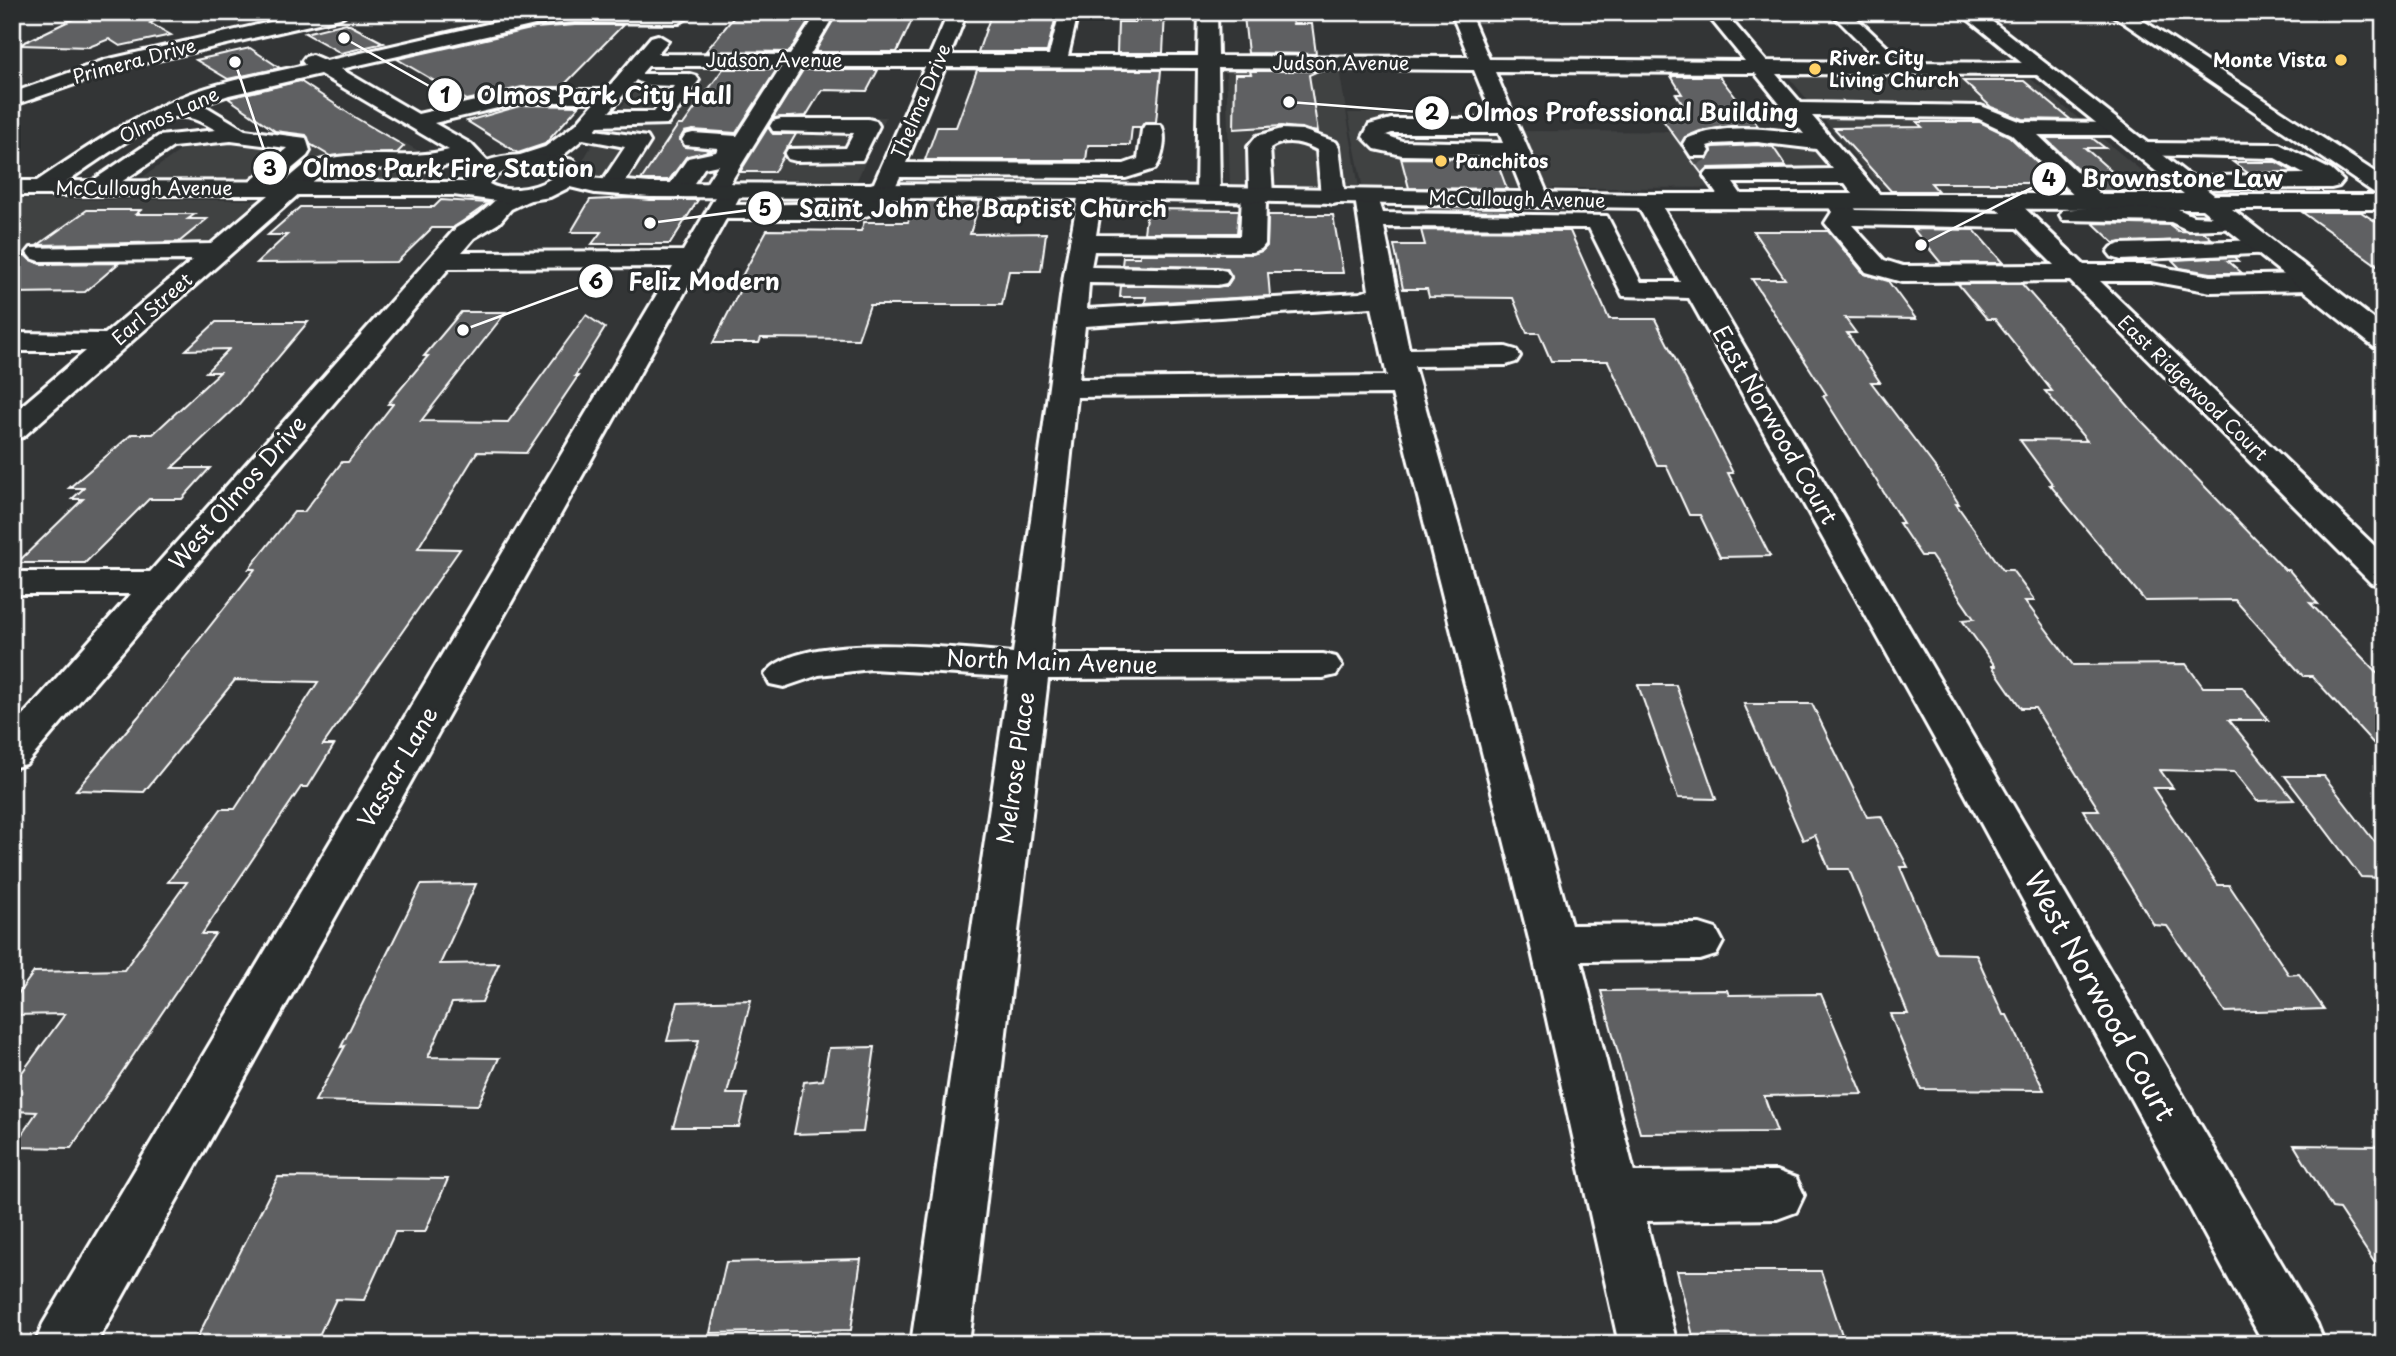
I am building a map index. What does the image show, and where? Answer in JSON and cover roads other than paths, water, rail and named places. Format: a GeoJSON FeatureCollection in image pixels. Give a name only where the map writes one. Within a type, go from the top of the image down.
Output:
{"type":"FeatureCollection","features":[{"type":"Feature","properties":{"kind":"street","name":"Primera Drive"},"geometry":{"type":"LineString","coordinates":[[12,100],[111,64],[340,12]]}},
{"type":"Feature","properties":{"kind":"street","name":"Vassar Lane"},"geometry":{"type":"LineString","coordinates":[[64,1344],[692,259],[721,197],[737,144],[798,61],[827,12]]}},
{"type":"Feature","properties":{"kind":"street","name":"Thelma Drive"},"geometry":{"type":"LineString","coordinates":[[883,183],[906,136],[958,12]]}},
{"type":"Feature","properties":{"kind":"street"},"geometry":{"type":"LineString","coordinates":[[1057,62],[1069,12]]}},
{"type":"Feature","properties":{"kind":"street"},"geometry":{"type":"LineString","coordinates":[[1208,12],[1208,194]]}},
{"type":"Feature","properties":{"kind":"street"},"geometry":{"type":"LineString","coordinates":[[1460,12],[1538,200]]}},
{"type":"Feature","properties":{"kind":"street"},"geometry":{"type":"LineString","coordinates":[[1714,12],[1871,201]]}},
{"type":"Feature","properties":{"kind":"street"},"geometry":{"type":"LineString","coordinates":[[1839,12],[1899,69]]}},
{"type":"Feature","properties":{"kind":"street"},"geometry":{"type":"LineString","coordinates":[[1968,12],[2384,341]]}},
{"type":"Feature","properties":{"kind":"street"},"geometry":{"type":"LineString","coordinates":[[2118,12],[2380,191]]}},
{"type":"Feature","properties":{"kind":"street"},"geometry":{"type":"LineString","coordinates":[[484,182],[522,161],[553,152],[563,142],[587,127],[681,14]]}},
{"type":"Feature","properties":{"kind":"street","name":"Olmos Lane"},"geometry":{"type":"LineString","coordinates":[[42,188],[117,139],[205,95],[535,19],[681,14]]}},
{"type":"Feature","properties":{"kind":"street"},"geometry":{"type":"LineString","coordinates":[[236,18],[465,151],[522,161],[548,161],[567,171],[575,183],[650,190]]}},
{"type":"Feature","properties":{"kind":"street","name":"Judson Avenue"},"geometry":{"type":"LineString","coordinates":[[642,60],[2040,69]]}},
{"type":"Feature","properties":{"kind":"street"},"geometry":{"type":"LineString","coordinates":[[587,127],[660,119],[705,60]]}},
{"type":"Feature","properties":{"kind":"street"},"geometry":{"type":"LineString","coordinates":[[626,79],[689,80]]}},
{"type":"Feature","properties":{"kind":"street"},"geometry":{"type":"LineString","coordinates":[[1950,84],[1981,112],[2019,129],[2094,202]]}},
{"type":"Feature","properties":{"kind":"street"},"geometry":{"type":"LineString","coordinates":[[1812,88],[1917,87],[1943,110]]}},
{"type":"Feature","properties":{"kind":"street"},"geometry":{"type":"LineString","coordinates":[[416,121],[523,96],[612,96]]}},
{"type":"Feature","properties":{"kind":"street"},"geometry":{"type":"LineString","coordinates":[[1474,103],[1499,103]]}},
{"type":"Feature","properties":{"kind":"street"},"geometry":{"type":"LineString","coordinates":[[1795,109],[1981,112]]}},
{"type":"Feature","properties":{"kind":"street"},"geometry":{"type":"LineString","coordinates":[[172,110],[199,112],[235,132],[232,135]]}},
{"type":"Feature","properties":{"kind":"street"},"geometry":{"type":"LineString","coordinates":[[1508,126],[1391,126],[1377,130],[1374,137],[1383,144],[1402,148],[1518,150]]}},
{"type":"Feature","properties":{"kind":"street"},"geometry":{"type":"LineString","coordinates":[[567,171],[587,127]]}},
{"type":"Feature","properties":{"kind":"street"},"geometry":{"type":"LineString","coordinates":[[587,127],[639,142],[611,186]]}},
{"type":"Feature","properties":{"kind":"street"},"geometry":{"type":"LineString","coordinates":[[2019,129],[2115,128]]}},
{"type":"Feature","properties":{"kind":"street"},"geometry":{"type":"LineString","coordinates":[[1153,130],[1168,158]]}},
{"type":"Feature","properties":{"kind":"street"},"geometry":{"type":"LineString","coordinates":[[780,131],[906,136]]}},
{"type":"Feature","properties":{"kind":"street"},"geometry":{"type":"LineString","coordinates":[[117,139],[167,141],[232,135],[298,144],[299,151],[256,188]]}},
{"type":"Feature","properties":{"kind":"street"},"geometry":{"type":"LineString","coordinates":[[1734,201],[1694,144],[1706,137],[1732,135],[1824,143]]}},
{"type":"Feature","properties":{"kind":"street"},"geometry":{"type":"LineString","coordinates":[[796,154],[855,155],[864,136]]}},
{"type":"Feature","properties":{"kind":"street"},"geometry":{"type":"LineString","coordinates":[[1084,243],[1252,244],[1258,195],[1259,147],[1268,138],[1306,138],[1328,147],[1333,197]]}},
{"type":"Feature","properties":{"kind":"street"},"geometry":{"type":"LineString","coordinates":[[678,190],[696,163],[724,157],[737,144],[721,140],[693,140]]}},
{"type":"Feature","properties":{"kind":"street"},"geometry":{"type":"LineString","coordinates":[[97,188],[167,141]]}},
{"type":"Feature","properties":{"kind":"street"},"geometry":{"type":"LineString","coordinates":[[2142,150],[2279,151],[2324,175],[2329,181]]}},
{"type":"Feature","properties":{"kind":"street"},"geometry":{"type":"LineString","coordinates":[[465,151],[484,182],[529,194],[678,190],[856,212],[866,208],[883,183],[1118,171],[1139,168],[1168,158],[1208,158]]}},
{"type":"Feature","properties":{"kind":"street"},"geometry":{"type":"LineString","coordinates":[[298,182],[399,175],[433,169],[439,165],[439,160],[465,151]]}},
{"type":"Feature","properties":{"kind":"street"},"geometry":{"type":"LineString","coordinates":[[1706,162],[1851,176]]}},
{"type":"Feature","properties":{"kind":"street","name":"West Olmos Drive"},"geometry":{"type":"LineString","coordinates":[[12,754],[465,233],[490,218],[502,204],[557,186],[567,171]]}},
{"type":"Feature","properties":{"kind":"street","name":"McCullough Avenue"},"geometry":{"type":"LineString","coordinates":[[360,188],[399,175],[440,182],[484,182]]}},
{"type":"Feature","properties":{"kind":"street"},"geometry":{"type":"LineString","coordinates":[[2182,182],[2329,181],[2380,191]]}},
{"type":"Feature","properties":{"kind":"street","name":"McCullough Avenue"},"geometry":{"type":"LineString","coordinates":[[12,188],[256,188],[298,182],[360,188],[484,182]]}},
{"type":"Feature","properties":{"kind":"street","name":"Earl Street"},"geometry":{"type":"LineString","coordinates":[[12,430],[298,182]]}},
{"type":"Feature","properties":{"kind":"street","name":"West Olmos Drive"},"geometry":{"type":"LineString","coordinates":[[465,233],[467,219],[481,204],[484,182]]}},
{"type":"Feature","properties":{"kind":"street","name":"McCullough Avenue"},"geometry":{"type":"LineString","coordinates":[[883,183],[1091,192],[1333,197],[1368,209],[1538,200],[1594,211],[1647,201],[1734,201],[1839,209],[1871,201],[2003,214],[2065,208],[2094,202],[2206,202],[2380,191]]}},
{"type":"Feature","properties":{"kind":"street","name":"Melrose Place"},"geometry":{"type":"LineString","coordinates":[[940,1344],[1030,666],[1077,275],[1091,192]]}},
{"type":"Feature","properties":{"kind":"street","name":"East Norwood Court"},"geometry":{"type":"LineString","coordinates":[[1647,201],[1903,648]]}},
{"type":"Feature","properties":{"kind":"street"},"geometry":{"type":"LineString","coordinates":[[2065,208],[2176,215],[2188,223],[2234,223]]}},
{"type":"Feature","properties":{"kind":"street"},"geometry":{"type":"LineString","coordinates":[[2065,208],[2127,272]]}},
{"type":"Feature","properties":{"kind":"street"},"geometry":{"type":"LineString","coordinates":[[1648,1344],[1553,943],[1401,371],[1383,294],[1368,209],[1594,211],[1632,290],[1698,290]]}},
{"type":"Feature","properties":{"kind":"street"},"geometry":{"type":"LineString","coordinates":[[2033,273],[2003,214],[1839,209],[1837,223],[1875,266],[1902,274],[2033,273],[2075,272],[2127,272],[2151,273],[2211,284],[2309,282]]}},
{"type":"Feature","properties":{"kind":"street","name":"East Ridgewood Court"},"geometry":{"type":"LineString","coordinates":[[2003,214],[2075,272],[2384,575]]}},
{"type":"Feature","properties":{"kind":"street"},"geometry":{"type":"LineString","coordinates":[[2107,252],[2266,248]]}},
{"type":"Feature","properties":{"kind":"street"},"geometry":{"type":"LineString","coordinates":[[40,253],[217,253]]}},
{"type":"Feature","properties":{"kind":"street"},"geometry":{"type":"LineString","coordinates":[[442,260],[692,259]]}},
{"type":"Feature","properties":{"kind":"street"},"geometry":{"type":"LineString","coordinates":[[1077,275],[1217,276]]}},
{"type":"Feature","properties":{"kind":"street"},"geometry":{"type":"LineString","coordinates":[[1073,318],[1364,301],[1383,294]]}},
{"type":"Feature","properties":{"kind":"street"},"geometry":{"type":"LineString","coordinates":[[12,342],[113,343]]}},
{"type":"Feature","properties":{"kind":"street"},"geometry":{"type":"LineString","coordinates":[[1063,388],[1401,371],[1506,356]]}},
{"type":"Feature","properties":{"kind":"street"},"geometry":{"type":"LineString","coordinates":[[12,583],[160,583]]}},
{"type":"Feature","properties":{"kind":"street","name":"West Norwood Court"},"geometry":{"type":"LineString","coordinates":[[1903,648],[2296,1344]]}},
{"type":"Feature","properties":{"kind":"street","name":"North Main Avenue"},"geometry":{"type":"LineString","coordinates":[[784,675],[799,667],[831,660],[920,657],[1030,666],[1323,666]]}},
{"type":"Feature","properties":{"kind":"street"},"geometry":{"type":"LineString","coordinates":[[1553,943],[1700,942]]}},
{"type":"Feature","properties":{"kind":"street"},"geometry":{"type":"LineString","coordinates":[[1612,1197],[1777,1195]]}},
{"type":"Feature","properties":{"kind":"tunnel"},"geometry":{"type":"LineString","coordinates":[[1699,151],[1705,160]]}},
{"type":"Feature","properties":{"kind":"place","name":"Olmos Park City Hall"},"geometry":{"type":"Point","coordinates":[344,38]}},
{"type":"Feature","properties":{"kind":"place","name":"Monte Vista"},"geometry":{"type":"Point","coordinates":[2341,60]}},
{"type":"Feature","properties":{"kind":"place","name":"Olmos Park Fire Station"},"geometry":{"type":"Point","coordinates":[235,62]}},
{"type":"Feature","properties":{"kind":"place","name":"River City Living Church"},"geometry":{"type":"Point","coordinates":[1815,69]}},
{"type":"Feature","properties":{"kind":"place","name":"Olmos Professional Building"},"geometry":{"type":"Point","coordinates":[1289,102]}},
{"type":"Feature","properties":{"kind":"place","name":"Panchitos"},"geometry":{"type":"Point","coordinates":[1441,161]}},
{"type":"Feature","properties":{"kind":"place","name":"Saint John the Baptist Church"},"geometry":{"type":"Point","coordinates":[650,223]}},
{"type":"Feature","properties":{"kind":"place","name":"Brownstone Law"},"geometry":{"type":"Point","coordinates":[1921,245]}},
{"type":"Feature","properties":{"kind":"place","name":"Feliz Modern"},"geometry":{"type":"Point","coordinates":[463,330]}}]}
